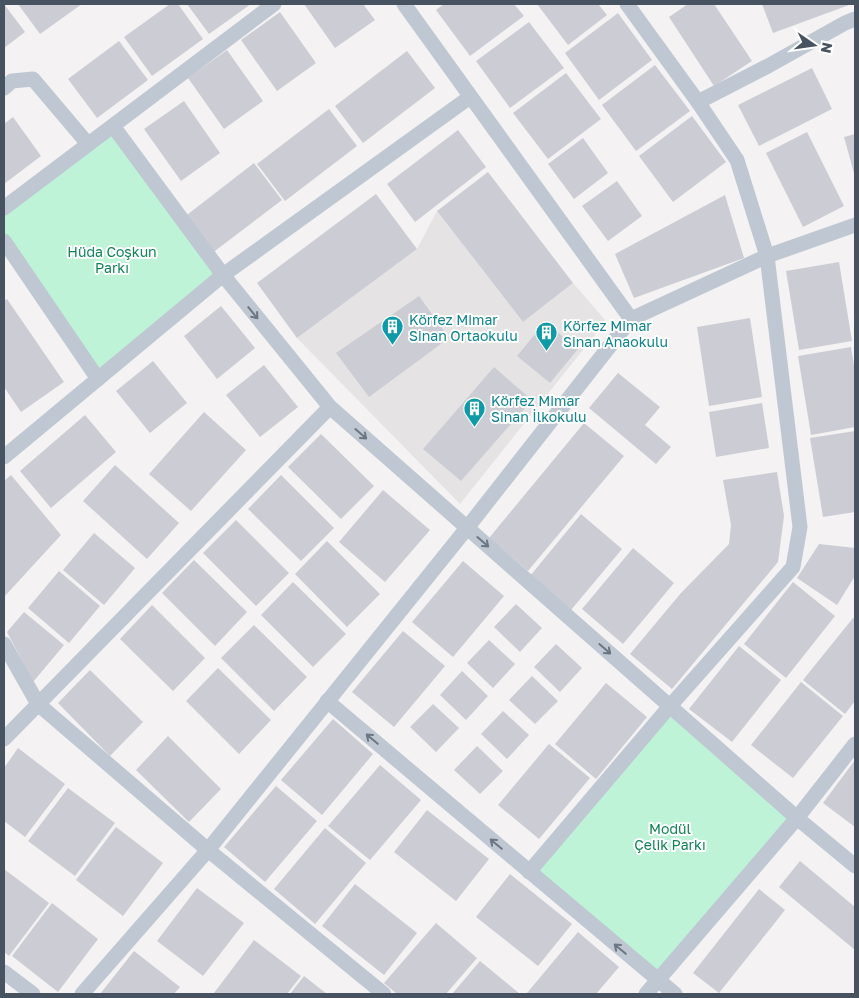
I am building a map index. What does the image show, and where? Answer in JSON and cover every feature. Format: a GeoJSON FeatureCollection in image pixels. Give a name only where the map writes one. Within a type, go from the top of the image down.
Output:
{"type":"FeatureCollection","features":[{"type":"Feature","properties":{"kind":"street"},"geometry":{"type":"LineString","coordinates":[[4,208],[274,4]]}},
{"type":"Feature","properties":{"kind":"street"},"geometry":{"type":"LineString","coordinates":[[404,4],[631,319]]}},
{"type":"Feature","properties":{"kind":"street"},"geometry":{"type":"LineString","coordinates":[[529,872],[670,706],[793,567],[800,527],[766,256],[737,160],[698,102],[627,4]]}},
{"type":"Feature","properties":{"kind":"street"},"geometry":{"type":"LineString","coordinates":[[698,102],[768,66],[844,23],[855,19]]}},
{"type":"Feature","properties":{"kind":"street"},"geometry":{"type":"LineString","coordinates":[[4,88],[12,81],[33,79],[88,144]]}},
{"type":"Feature","properties":{"kind":"street"},"geometry":{"type":"LineString","coordinates":[[4,457],[223,275],[470,97]]}},
{"type":"Feature","properties":{"kind":"street"},"geometry":{"type":"LineString","coordinates":[[112,126],[223,275],[330,407],[797,818],[855,866]]}},
{"type":"Feature","properties":{"kind":"street"},"geometry":{"type":"LineString","coordinates":[[82,994],[208,850],[467,528],[631,319],[766,256],[855,224]]}},
{"type":"Feature","properties":{"kind":"street"},"geometry":{"type":"LineString","coordinates":[[4,241],[98,379]]}},
{"type":"Feature","properties":{"kind":"street"},"geometry":{"type":"LineString","coordinates":[[4,739],[330,407]]}},
{"type":"Feature","properties":{"kind":"street"},"geometry":{"type":"LineString","coordinates":[[4,644],[38,704],[208,850],[384,994]]}},
{"type":"Feature","properties":{"kind":"street"},"geometry":{"type":"LineString","coordinates":[[327,702],[675,994]]}},
{"type":"Feature","properties":{"kind":"street"},"geometry":{"type":"LineString","coordinates":[[646,994],[797,818],[855,744]]}},
{"type":"Feature","properties":{"kind":"street"},"geometry":{"type":"LineString","coordinates":[[4,972],[33,994]]}},
{"type":"Feature","properties":{"kind":"shaded area"},"geometry":{"type":"Polygon","coordinates":[[[437,211],[523,322],[573,283],[606,321],[460,504],[297,338],[417,249],[437,211]]]}},
{"type":"Feature","properties":{"kind":"green space","name":"Hüda Coşkun Parkı"},"geometry":{"type":"Polygon","coordinates":[[[113,126],[223,275],[98,379],[4,241],[4,208],[113,126]]]}},
{"type":"Feature","properties":{"kind":"green space","name":"Modül Çelik Parkı"},"geometry":{"type":"Polygon","coordinates":[[[670,706],[797,818],[658,981],[529,872],[670,706]]]}},
{"type":"Feature","properties":{"kind":"building"},"geometry":{"type":"Polygon","coordinates":[[[4,4],[25,32],[4,48],[4,4]]]}},
{"type":"Feature","properties":{"kind":"building"},"geometry":{"type":"Polygon","coordinates":[[[18,4],[82,4],[40,34],[18,4]]]}},
{"type":"Feature","properties":{"kind":"building"},"geometry":{"type":"Polygon","coordinates":[[[170,4],[178,4],[203,39],[152,76],[124,37],[170,4]]]}},
{"type":"Feature","properties":{"kind":"building"},"geometry":{"type":"Polygon","coordinates":[[[187,4],[251,4],[209,34],[187,4]]]}},
{"type":"Feature","properties":{"kind":"building"},"geometry":{"type":"Polygon","coordinates":[[[304,4],[363,4],[375,20],[335,48],[304,4]]]}},
{"type":"Feature","properties":{"kind":"building"},"geometry":{"type":"Polygon","coordinates":[[[444,4],[514,4],[524,16],[470,56],[436,10],[444,4]]]}},
{"type":"Feature","properties":{"kind":"building"},"geometry":{"type":"Polygon","coordinates":[[[537,4],[598,4],[607,15],[568,45],[537,4]]]}},
{"type":"Feature","properties":{"kind":"building"},"geometry":{"type":"Polygon","coordinates":[[[688,4],[714,4],[752,61],[714,86],[669,17],[688,4]]]}},
{"type":"Feature","properties":{"kind":"building"},"geometry":{"type":"Polygon","coordinates":[[[762,4],[848,4],[849,5],[773,33],[762,4]]]}},
{"type":"Feature","properties":{"kind":"building"},"geometry":{"type":"Polygon","coordinates":[[[280,12],[316,63],[277,91],[241,40],[280,12]]]}},
{"type":"Feature","properties":{"kind":"building"},"geometry":{"type":"Polygon","coordinates":[[[618,13],[652,60],[599,100],[565,53],[618,13]]]}},
{"type":"Feature","properties":{"kind":"building"},"geometry":{"type":"Polygon","coordinates":[[[529,22],[564,68],[510,108],[476,61],[529,22]]]}},
{"type":"Feature","properties":{"kind":"building"},"geometry":{"type":"Polygon","coordinates":[[[119,41],[148,80],[97,118],[68,79],[119,41]]]}},
{"type":"Feature","properties":{"kind":"building"},"geometry":{"type":"Polygon","coordinates":[[[227,50],[263,101],[224,129],[188,78],[227,50]]]}},
{"type":"Feature","properties":{"kind":"building"},"geometry":{"type":"Polygon","coordinates":[[[407,51],[435,88],[363,143],[335,106],[407,51]]]}},
{"type":"Feature","properties":{"kind":"building"},"geometry":{"type":"Polygon","coordinates":[[[655,65],[690,111],[636,151],[602,105],[655,65]]]}},
{"type":"Feature","properties":{"kind":"building"},"geometry":{"type":"Polygon","coordinates":[[[812,68],[832,109],[759,146],[738,105],[812,68]]]}},
{"type":"Feature","properties":{"kind":"building"},"geometry":{"type":"Polygon","coordinates":[[[566,73],[601,119],[548,159],[513,113],[566,73]]]}},
{"type":"Feature","properties":{"kind":"building"},"geometry":{"type":"Polygon","coordinates":[[[184,101],[220,153],[181,181],[144,129],[184,101]]]}},
{"type":"Feature","properties":{"kind":"building"},"geometry":{"type":"Polygon","coordinates":[[[329,109],[357,146],[285,201],[257,164],[329,109]]]}},
{"type":"Feature","properties":{"kind":"building"},"geometry":{"type":"Polygon","coordinates":[[[692,116],[726,162],[673,202],[639,156],[692,116]]]}},
{"type":"Feature","properties":{"kind":"building"},"geometry":{"type":"Polygon","coordinates":[[[13,117],[41,156],[4,184],[4,124],[13,117]]]}},
{"type":"Feature","properties":{"kind":"building"},"geometry":{"type":"Polygon","coordinates":[[[458,130],[486,167],[415,222],[387,184],[458,130]]]}},
{"type":"Feature","properties":{"kind":"building"},"geometry":{"type":"Polygon","coordinates":[[[807,132],[844,206],[803,227],[766,153],[807,132]]]}},
{"type":"Feature","properties":{"kind":"building"},"geometry":{"type":"Polygon","coordinates":[[[855,134],[855,177],[844,137],[855,134]]]}},
{"type":"Feature","properties":{"kind":"building"},"geometry":{"type":"Polygon","coordinates":[[[583,138],[608,173],[574,199],[548,164],[583,138]]]}},
{"type":"Feature","properties":{"kind":"building"},"geometry":{"type":"Polygon","coordinates":[[[254,163],[282,200],[211,254],[183,218],[254,163]]]}},
{"type":"Feature","properties":{"kind":"building"},"geometry":{"type":"Polygon","coordinates":[[[488,172],[573,283],[523,322],[437,211],[488,172]]]}},
{"type":"Feature","properties":{"kind":"building"},"geometry":{"type":"Polygon","coordinates":[[[617,181],[642,216],[608,241],[582,206],[617,181]]]}},
{"type":"Feature","properties":{"kind":"building"},"geometry":{"type":"Polygon","coordinates":[[[376,194],[417,249],[297,338],[257,283],[376,194]]]}},
{"type":"Feature","properties":{"kind":"building"},"geometry":{"type":"Polygon","coordinates":[[[725,195],[744,258],[634,298],[615,254],[725,195]]]}},
{"type":"Feature","properties":{"kind":"building"},"geometry":{"type":"Polygon","coordinates":[[[839,262],[852,341],[799,350],[786,271],[839,262]]]}},
{"type":"Feature","properties":{"kind":"building","name":"Körfez Mimar Sinan Ortaokulu"},"geometry":{"type":"Polygon","coordinates":[[[419,296],[449,338],[369,397],[336,353],[419,296]]]}},
{"type":"Feature","properties":{"kind":"building"},"geometry":{"type":"Polygon","coordinates":[[[7,299],[64,382],[21,412],[4,387],[4,301],[7,299]]]}},
{"type":"Feature","properties":{"kind":"building"},"geometry":{"type":"Polygon","coordinates":[[[221,306],[255,348],[217,379],[184,336],[221,306]]]}},
{"type":"Feature","properties":{"kind":"building"},"geometry":{"type":"Polygon","coordinates":[[[750,318],[762,397],[709,406],[697,327],[750,318]]]}},
{"type":"Feature","properties":{"kind":"building","name":"Körfez Mimar Sinan Anaokulu"},"geometry":{"type":"Polygon","coordinates":[[[545,322],[578,349],[550,383],[517,356],[545,322]]]}},
{"type":"Feature","properties":{"kind":"building"},"geometry":{"type":"Polygon","coordinates":[[[851,347],[855,372],[855,427],[811,435],[798,356],[851,347]]]}},
{"type":"Feature","properties":{"kind":"building"},"geometry":{"type":"Polygon","coordinates":[[[153,361],[187,403],[150,433],[116,391],[153,361]]]}},
{"type":"Feature","properties":{"kind":"building"},"geometry":{"type":"Polygon","coordinates":[[[264,365],[298,407],[260,437],[226,395],[264,365]]]}},
{"type":"Feature","properties":{"kind":"building","name":"Körfez Mimar Sinan İlkokulu"},"geometry":{"type":"Polygon","coordinates":[[[494,367],[532,400],[461,481],[423,449],[494,367]]]}},
{"type":"Feature","properties":{"kind":"building"},"geometry":{"type":"Polygon","coordinates":[[[618,373],[660,407],[645,425],[671,447],[656,464],[589,408],[618,373]]]}},
{"type":"Feature","properties":{"kind":"building"},"geometry":{"type":"Polygon","coordinates":[[[762,403],[769,448],[716,457],[709,412],[762,403]]]}},
{"type":"Feature","properties":{"kind":"building"},"geometry":{"type":"Polygon","coordinates":[[[204,412],[246,450],[191,511],[149,474],[204,412]]]}},
{"type":"Feature","properties":{"kind":"building"},"geometry":{"type":"Polygon","coordinates":[[[85,415],[116,452],[51,508],[20,471],[85,415]]]}},
{"type":"Feature","properties":{"kind":"building"},"geometry":{"type":"Polygon","coordinates":[[[584,423],[624,456],[528,571],[489,538],[584,423]]]}},
{"type":"Feature","properties":{"kind":"building"},"geometry":{"type":"Polygon","coordinates":[[[855,431],[855,512],[823,517],[810,438],[855,431]]]}},
{"type":"Feature","properties":{"kind":"building"},"geometry":{"type":"Polygon","coordinates":[[[321,434],[374,486],[341,519],[288,467],[321,434]]]}},
{"type":"Feature","properties":{"kind":"building"},"geometry":{"type":"Polygon","coordinates":[[[115,465],[179,523],[147,559],[83,501],[115,465]]]}},
{"type":"Feature","properties":{"kind":"building"},"geometry":{"type":"Polygon","coordinates":[[[777,472],[784,516],[778,562],[672,689],[630,654],[681,593],[729,544],[731,525],[723,480],[777,472]]]}},
{"type":"Feature","properties":{"kind":"building"},"geometry":{"type":"Polygon","coordinates":[[[11,475],[61,535],[4,597],[4,481],[11,475]]]}},
{"type":"Feature","properties":{"kind":"building"},"geometry":{"type":"Polygon","coordinates":[[[281,475],[334,528],[301,561],[248,509],[281,475]]]}},
{"type":"Feature","properties":{"kind":"building"},"geometry":{"type":"Polygon","coordinates":[[[383,490],[430,530],[385,582],[339,542],[383,490]]]}},
{"type":"Feature","properties":{"kind":"building"},"geometry":{"type":"Polygon","coordinates":[[[581,514],[622,549],[571,610],[530,576],[581,514]]]}},
{"type":"Feature","properties":{"kind":"building"},"geometry":{"type":"Polygon","coordinates":[[[236,520],[289,573],[256,606],[203,553],[236,520]]]}},
{"type":"Feature","properties":{"kind":"building"},"geometry":{"type":"Polygon","coordinates":[[[94,533],[135,568],[104,605],[63,570],[94,533]]]}},
{"type":"Feature","properties":{"kind":"building"},"geometry":{"type":"Polygon","coordinates":[[[327,541],[380,594],[347,627],[295,574],[327,541]]]}},
{"type":"Feature","properties":{"kind":"building"},"geometry":{"type":"Polygon","coordinates":[[[819,544],[855,548],[855,576],[837,605],[797,578],[819,544]]]}},
{"type":"Feature","properties":{"kind":"building"},"geometry":{"type":"Polygon","coordinates":[[[633,548],[674,583],[623,644],[582,609],[633,548]]]}},
{"type":"Feature","properties":{"kind":"building"},"geometry":{"type":"Polygon","coordinates":[[[194,560],[247,612],[215,646],[162,593],[194,560]]]}},
{"type":"Feature","properties":{"kind":"building"},"geometry":{"type":"Polygon","coordinates":[[[463,561],[504,596],[453,657],[412,622],[463,561]]]}},
{"type":"Feature","properties":{"kind":"building"},"geometry":{"type":"Polygon","coordinates":[[[59,571],[100,606],[69,643],[28,608],[59,571]]]}},
{"type":"Feature","properties":{"kind":"building"},"geometry":{"type":"Polygon","coordinates":[[[293,582],[346,634],[313,667],[261,615],[293,582]]]}},
{"type":"Feature","properties":{"kind":"building"},"geometry":{"type":"Polygon","coordinates":[[[793,582],[835,616],[786,678],[744,644],[793,582]]]}},
{"type":"Feature","properties":{"kind":"building"},"geometry":{"type":"Polygon","coordinates":[[[516,604],[542,628],[520,652],[494,627],[516,604]]]}},
{"type":"Feature","properties":{"kind":"building"},"geometry":{"type":"Polygon","coordinates":[[[152,605],[205,658],[173,691],[120,639],[152,605]]]}},
{"type":"Feature","properties":{"kind":"building"},"geometry":{"type":"Polygon","coordinates":[[[24,612],[64,645],[33,682],[7,632],[24,612]]]}},
{"type":"Feature","properties":{"kind":"building"},"geometry":{"type":"Polygon","coordinates":[[[853,618],[855,619],[855,701],[845,714],[803,680],[853,618]]]}},
{"type":"Feature","properties":{"kind":"building"},"geometry":{"type":"Polygon","coordinates":[[[254,625],[307,677],[274,711],[221,658],[254,625]]]}},
{"type":"Feature","properties":{"kind":"building"},"geometry":{"type":"Polygon","coordinates":[[[403,631],[445,666],[394,727],[352,692],[403,631]]]}},
{"type":"Feature","properties":{"kind":"building"},"geometry":{"type":"Polygon","coordinates":[[[489,640],[515,664],[493,688],[467,663],[489,640]]]}},
{"type":"Feature","properties":{"kind":"building"},"geometry":{"type":"Polygon","coordinates":[[[556,644],[582,668],[560,692],[534,667],[556,644]]]}},
{"type":"Feature","properties":{"kind":"building"},"geometry":{"type":"Polygon","coordinates":[[[739,646],[781,680],[732,742],[689,709],[739,646]]]}},
{"type":"Feature","properties":{"kind":"building"},"geometry":{"type":"Polygon","coordinates":[[[218,668],[271,720],[239,754],[186,701],[218,668]]]}},
{"type":"Feature","properties":{"kind":"building"},"geometry":{"type":"Polygon","coordinates":[[[90,670],[143,722],[110,756],[58,703],[90,670]]]}},
{"type":"Feature","properties":{"kind":"building"},"geometry":{"type":"Polygon","coordinates":[[[462,671],[488,696],[466,720],[440,695],[462,671]]]}},
{"type":"Feature","properties":{"kind":"building"},"geometry":{"type":"Polygon","coordinates":[[[532,676],[558,701],[535,724],[509,700],[532,676]]]}},
{"type":"Feature","properties":{"kind":"building"},"geometry":{"type":"Polygon","coordinates":[[[801,682],[843,716],[793,778],[751,745],[801,682]]]}},
{"type":"Feature","properties":{"kind":"building"},"geometry":{"type":"Polygon","coordinates":[[[606,683],[647,717],[596,779],[555,744],[606,683]]]}},
{"type":"Feature","properties":{"kind":"building"},"geometry":{"type":"Polygon","coordinates":[[[433,704],[459,728],[436,752],[410,727],[433,704]]]}},
{"type":"Feature","properties":{"kind":"building"},"geometry":{"type":"Polygon","coordinates":[[[503,711],[529,735],[507,759],[481,734],[503,711]]]}},
{"type":"Feature","properties":{"kind":"building"},"geometry":{"type":"Polygon","coordinates":[[[333,719],[373,754],[322,815],[281,780],[333,719]]]}},
{"type":"Feature","properties":{"kind":"building"},"geometry":{"type":"Polygon","coordinates":[[[168,736],[221,789],[189,822],[136,770],[168,736]]]}},
{"type":"Feature","properties":{"kind":"building"},"geometry":{"type":"Polygon","coordinates":[[[549,744],[590,778],[539,839],[498,805],[549,744]]]}},
{"type":"Feature","properties":{"kind":"building"},"geometry":{"type":"Polygon","coordinates":[[[477,746],[503,771],[480,794],[454,770],[477,746]]]}},
{"type":"Feature","properties":{"kind":"building"},"geometry":{"type":"Polygon","coordinates":[[[18,748],[65,784],[25,837],[4,821],[4,768],[18,748]]]}},
{"type":"Feature","properties":{"kind":"building"},"geometry":{"type":"Polygon","coordinates":[[[855,760],[855,827],[823,803],[855,760]]]}},
{"type":"Feature","properties":{"kind":"building"},"geometry":{"type":"Polygon","coordinates":[[[380,765],[421,800],[370,860],[328,826],[380,765]]]}},
{"type":"Feature","properties":{"kind":"building"},"geometry":{"type":"Polygon","coordinates":[[[276,786],[317,821],[265,882],[224,847],[276,786]]]}},
{"type":"Feature","properties":{"kind":"building"},"geometry":{"type":"Polygon","coordinates":[[[68,788],[115,823],[75,876],[28,841],[68,788]]]}},
{"type":"Feature","properties":{"kind":"building"},"geometry":{"type":"Polygon","coordinates":[[[427,810],[489,859],[456,901],[394,852],[427,810]]]}},
{"type":"Feature","properties":{"kind":"building"},"geometry":{"type":"Polygon","coordinates":[[[116,827],[163,863],[123,916],[76,880],[116,827]]]}},
{"type":"Feature","properties":{"kind":"building"},"geometry":{"type":"Polygon","coordinates":[[[325,828],[366,863],[315,924],[274,889],[325,828]]]}},
{"type":"Feature","properties":{"kind":"building"},"geometry":{"type":"Polygon","coordinates":[[[800,861],[855,907],[855,950],[779,887],[800,861]]]}},
{"type":"Feature","properties":{"kind":"building"},"geometry":{"type":"Polygon","coordinates":[[[4,869],[49,903],[9,956],[4,952],[4,869]]]}},
{"type":"Feature","properties":{"kind":"building"},"geometry":{"type":"Polygon","coordinates":[[[510,874],[572,924],[538,966],[476,917],[510,874]]]}},
{"type":"Feature","properties":{"kind":"building"},"geometry":{"type":"Polygon","coordinates":[[[355,884],[417,933],[384,975],[322,926],[355,884]]]}},
{"type":"Feature","properties":{"kind":"building"},"geometry":{"type":"Polygon","coordinates":[[[197,888],[244,923],[203,976],[157,941],[197,888]]]}},
{"type":"Feature","properties":{"kind":"building"},"geometry":{"type":"Polygon","coordinates":[[[759,889],[785,910],[719,993],[693,973],[759,889]]]}},
{"type":"Feature","properties":{"kind":"building"},"geometry":{"type":"Polygon","coordinates":[[[52,903],[98,939],[58,992],[12,956],[52,903]]]}},
{"type":"Feature","properties":{"kind":"building"},"geometry":{"type":"Polygon","coordinates":[[[436,923],[477,958],[446,994],[397,994],[384,983],[436,923]]]}},
{"type":"Feature","properties":{"kind":"building"},"geometry":{"type":"Polygon","coordinates":[[[578,932],[619,967],[596,994],[527,993],[578,932]]]}},
{"type":"Feature","properties":{"kind":"building"},"geometry":{"type":"Polygon","coordinates":[[[254,940],[301,976],[287,994],[214,993],[254,940]]]}},
{"type":"Feature","properties":{"kind":"building"},"geometry":{"type":"Polygon","coordinates":[[[134,951],[180,987],[174,994],[100,994],[134,951]]]}},
{"type":"Feature","properties":{"kind":"building"},"geometry":{"type":"Polygon","coordinates":[[[480,961],[520,994],[452,994],[480,961]]]}},
{"type":"Feature","properties":{"kind":"building"},"geometry":{"type":"Polygon","coordinates":[[[304,976],[327,994],[290,994],[304,976]]]}},
{"type":"Feature","properties":{"kind":"place","name":"Körfez Mimar Sinan Ortaokulu"},"geometry":{"type":"Point","coordinates":[393,346]}},
{"type":"Feature","properties":{"kind":"place","name":"Körfez Mimar Sinan Anaokulu"},"geometry":{"type":"Point","coordinates":[547,352]}},
{"type":"Feature","properties":{"kind":"place","name":"Körfez Mimar Sinan İlkokulu"},"geometry":{"type":"Point","coordinates":[475,427]}}]}
